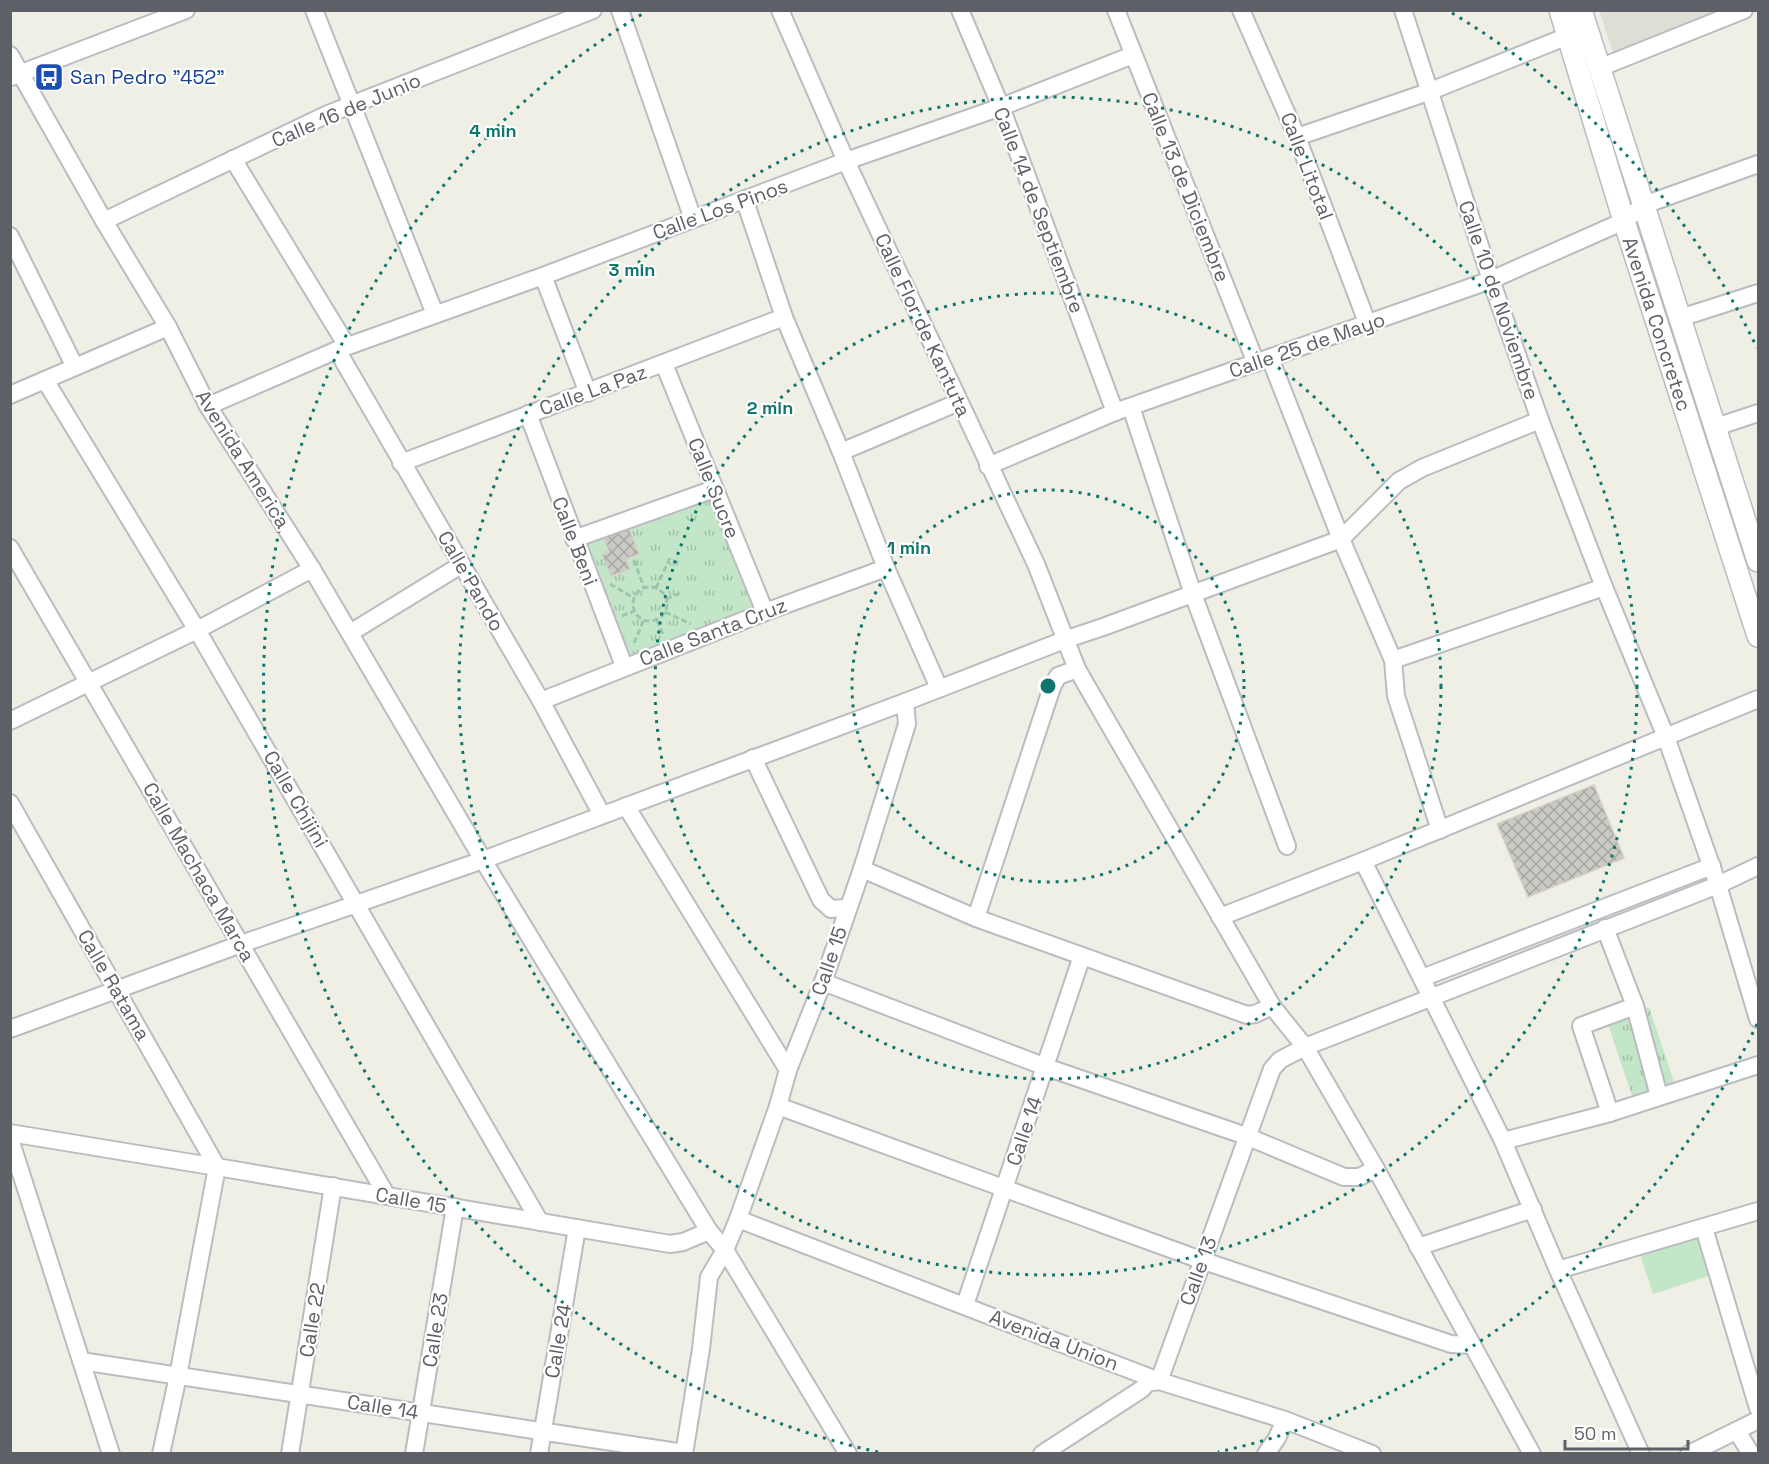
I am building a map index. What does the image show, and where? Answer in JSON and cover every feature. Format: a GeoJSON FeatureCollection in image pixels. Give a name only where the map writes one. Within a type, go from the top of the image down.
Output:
{"type":"FeatureCollection","features":[{"type":"Feature","properties":{"kind":"street"},"geometry":{"type":"LineString","coordinates":[[16,75],[186,10]]}},
{"type":"Feature","properties":{"kind":"street"},"geometry":{"type":"LineString","coordinates":[[314,10],[435,314]]}},
{"type":"Feature","properties":{"kind":"street","name":"Calle 16 de Junio"},"geometry":{"type":"LineString","coordinates":[[104,221],[352,104],[593,10]]}},
{"type":"Feature","properties":{"kind":"street"},"geometry":{"type":"LineString","coordinates":[[620,10],[693,219]]}},
{"type":"Feature","properties":{"kind":"street","name":"Calle Flor de Kantuta"},"geometry":{"type":"LineString","coordinates":[[780,10],[846,161],[1036,564],[1077,669],[1272,1006],[1305,1047],[1376,1169],[1532,1454]]}},
{"type":"Feature","properties":{"kind":"street","name":"Calle 14 de Septiembre"},"geometry":{"type":"LineString","coordinates":[[960,10],[1123,409],[1287,846]]}},
{"type":"Feature","properties":{"kind":"street","name":"Calle 13 de Diciembre"},"geometry":{"type":"LineString","coordinates":[[1116,10],[1263,361],[1394,660]]}},
{"type":"Feature","properties":{"kind":"street","name":"Calle Litotal"},"geometry":{"type":"LineString","coordinates":[[1241,10],[1297,137],[1368,324]]}},
{"type":"Feature","properties":{"kind":"street","name":"Calle 10 de Noviembre"},"geometry":{"type":"LineString","coordinates":[[1402,10],[1540,420],[1604,587],[1666,737],[1712,866],[1758,1018]]}},
{"type":"Feature","properties":{"kind":"street","name":"Avenida Concretec"},"geometry":{"type":"LineString","coordinates":[[1560,10],[1624,221],[1758,636]]}},
{"type":"Feature","properties":{"kind":"street","name":"Avenida Concretec"},"geometry":{"type":"LineString","coordinates":[[1581,10],[1757,549]]}},
{"type":"Feature","properties":{"kind":"street"},"geometry":{"type":"LineString","coordinates":[[1599,68],[1744,10]]}},
{"type":"Feature","properties":{"kind":"street"},"geometry":{"type":"LineString","coordinates":[[1297,137],[1428,92],[1568,36]]}},
{"type":"Feature","properties":{"kind":"street","name":"Avenida America"},"geometry":{"type":"LineString","coordinates":[[10,55],[16,75],[168,327],[208,406],[312,569],[483,860],[709,1231],[725,1250],[848,1454]]}},
{"type":"Feature","properties":{"kind":"street","name":"Calle Los Pinos"},"geometry":{"type":"LineString","coordinates":[[208,406],[342,348],[543,276],[846,161],[1001,107],[1133,55]]}},
{"type":"Feature","properties":{"kind":"street","name":"Calle Pando"},"geometry":{"type":"LineString","coordinates":[[233,159],[342,348],[402,463],[541,701],[602,814]]}},
{"type":"Feature","properties":{"kind":"street","name":"Calle 25 de Mayo"},"geometry":{"type":"LineString","coordinates":[[988,466],[1123,409],[1491,280],[1624,221],[1644,205],[1758,164]]}},
{"type":"Feature","properties":{"kind":"street"},"geometry":{"type":"LineString","coordinates":[[745,201],[784,318],[841,452],[886,568],[939,688]]}},
{"type":"Feature","properties":{"kind":"street"},"geometry":{"type":"LineString","coordinates":[[10,236],[75,367]]}},
{"type":"Feature","properties":{"kind":"street"},"geometry":{"type":"LineString","coordinates":[[543,276],[588,393]]}},
{"type":"Feature","properties":{"kind":"street"},"geometry":{"type":"LineString","coordinates":[[1680,318],[1758,292]]}},
{"type":"Feature","properties":{"kind":"street","name":"Calle La Paz"},"geometry":{"type":"LineString","coordinates":[[402,463],[784,318]]}},
{"type":"Feature","properties":{"kind":"street"},"geometry":{"type":"LineString","coordinates":[[10,395],[168,327]]}},
{"type":"Feature","properties":{"kind":"street","name":"Calle Sucre"},"geometry":{"type":"LineString","coordinates":[[664,364],[765,612]]}},
{"type":"Feature","properties":{"kind":"street","name":"Calle Chijini"},"geometry":{"type":"LineString","coordinates":[[45,380],[197,630],[540,1222]]}},
{"type":"Feature","properties":{"kind":"street"},"geometry":{"type":"LineString","coordinates":[[841,452],[959,402]]}},
{"type":"Feature","properties":{"kind":"street"},"geometry":{"type":"LineString","coordinates":[[1716,427],[1758,413]]}},
{"type":"Feature","properties":{"kind":"street","name":"Calle Beni"},"geometry":{"type":"LineString","coordinates":[[528,414],[624,666]]}},
{"type":"Feature","properties":{"kind":"street"},"geometry":{"type":"LineString","coordinates":[[10,1029],[241,944],[483,860],[1067,639],[1341,539],[1399,481],[1422,468],[1540,420]]}},
{"type":"Feature","properties":{"kind":"street"},"geometry":{"type":"LineString","coordinates":[[574,538],[714,489]]}},
{"type":"Feature","properties":{"kind":"street","name":"Calle Machaca Marca"},"geometry":{"type":"LineString","coordinates":[[10,548],[387,1196]]}},
{"type":"Feature","properties":{"kind":"street"},"geometry":{"type":"LineString","coordinates":[[350,633],[461,565]]}},
{"type":"Feature","properties":{"kind":"street","name":"Calle Santa Cruz"},"geometry":{"type":"LineString","coordinates":[[541,701],[624,666],[886,568]]}},
{"type":"Feature","properties":{"kind":"street"},"geometry":{"type":"LineString","coordinates":[[10,721],[88,681],[197,630],[312,569]]}},
{"type":"Feature","properties":{"kind":"street"},"geometry":{"type":"LineString","coordinates":[[1440,830],[1396,696],[1394,660],[1604,587]]}},
{"type":"Feature","properties":{"kind":"street"},"geometry":{"type":"LineString","coordinates":[[976,918],[1052,687],[1059,676],[1077,669]]}},
{"type":"Feature","properties":{"kind":"street"},"geometry":{"type":"LineString","coordinates":[[1220,917],[1440,830],[1758,699]]}},
{"type":"Feature","properties":{"kind":"street","name":"Calle 15"},"geometry":{"type":"LineString","coordinates":[[725,1250],[862,869],[907,724],[905,702]]}},
{"type":"Feature","properties":{"kind":"street"},"geometry":{"type":"LineString","coordinates":[[753,758],[820,900],[831,909],[847,908]]}},
{"type":"Feature","properties":{"kind":"street","name":"Calle Ratama"},"geometry":{"type":"LineString","coordinates":[[10,804],[217,1167]]}},
{"type":"Feature","properties":{"kind":"street"},"geometry":{"type":"LineString","coordinates":[[626,806],[788,1070]]}},
{"type":"Feature","properties":{"kind":"street"},"geometry":{"type":"LineString","coordinates":[[1363,861],[1503,1140],[1558,1270],[1641,1454]]}},
{"type":"Feature","properties":{"kind":"street"},"geometry":{"type":"LineString","coordinates":[[1422,978],[1712,866]]}},
{"type":"Feature","properties":{"kind":"street","name":"Calle 13"},"geometry":{"type":"LineString","coordinates":[[1159,1381],[1246,1136],[1272,1069],[1280,1060],[1305,1047],[1718,885],[1758,866]]}},
{"type":"Feature","properties":{"kind":"street"},"geometry":{"type":"LineString","coordinates":[[862,869],[976,918],[1247,1015],[1272,1006]]}},
{"type":"Feature","properties":{"kind":"street"},"geometry":{"type":"LineString","coordinates":[[1605,928],[1635,1006],[1659,1096]]}},
{"type":"Feature","properties":{"kind":"street","name":"Calle 14"},"geometry":{"type":"LineString","coordinates":[[965,1305],[1082,956]]}},
{"type":"Feature","properties":{"kind":"street"},"geometry":{"type":"LineString","coordinates":[[823,982],[1046,1067],[1246,1136],[1344,1177],[1359,1177],[1376,1169]]}},
{"type":"Feature","properties":{"kind":"street"},"geometry":{"type":"LineString","coordinates":[[1610,1113],[1581,1026],[1635,1006]]}},
{"type":"Feature","properties":{"kind":"street"},"geometry":{"type":"LineString","coordinates":[[1503,1140],[1610,1113],[1758,1065]]}},
{"type":"Feature","properties":{"kind":"street"},"geometry":{"type":"LineString","coordinates":[[778,1106],[1201,1260],[1451,1344],[1472,1345]]}},
{"type":"Feature","properties":{"kind":"street","name":"Calle 15"},"geometry":{"type":"LineString","coordinates":[[10,1133],[670,1244],[683,1242],[709,1231]]}},
{"type":"Feature","properties":{"kind":"street"},"geometry":{"type":"LineString","coordinates":[[10,1139],[15,1175],[81,1361],[111,1454]]}},
{"type":"Feature","properties":{"kind":"street"},"geometry":{"type":"LineString","coordinates":[[162,1454],[217,1167]]}},
{"type":"Feature","properties":{"kind":"street","name":"Calle 22"},"geometry":{"type":"LineString","coordinates":[[290,1454],[333,1186]]}},
{"type":"Feature","properties":{"kind":"street","name":"Calle 23"},"geometry":{"type":"LineString","coordinates":[[414,1454],[455,1208]]}},
{"type":"Feature","properties":{"kind":"street"},"geometry":{"type":"LineString","coordinates":[[1418,1247],[1533,1209]]}},
{"type":"Feature","properties":{"kind":"street"},"geometry":{"type":"LineString","coordinates":[[1558,1270],[1758,1211]]}},
{"type":"Feature","properties":{"kind":"street","name":"Avenida Union"},"geometry":{"type":"LineString","coordinates":[[738,1219],[1159,1381],[1285,1420],[1372,1454]]}},
{"type":"Feature","properties":{"kind":"street","name":"Calle 24"},"geometry":{"type":"LineString","coordinates":[[539,1454],[577,1228]]}},
{"type":"Feature","properties":{"kind":"street"},"geometry":{"type":"LineString","coordinates":[[1704,1228],[1758,1408]]}},
{"type":"Feature","properties":{"kind":"street"},"geometry":{"type":"LineString","coordinates":[[684,1453],[701,1349],[709,1277],[725,1250]]}},
{"type":"Feature","properties":{"kind":"street","name":"Calle 14"},"geometry":{"type":"LineString","coordinates":[[81,1361],[684,1453]]}},
{"type":"Feature","properties":{"kind":"street"},"geometry":{"type":"LineString","coordinates":[[1042,1454],[1142,1389],[1147,1383],[1159,1381]]}},
{"type":"Feature","properties":{"kind":"street"},"geometry":{"type":"LineString","coordinates":[[1266,1454],[1285,1420]]}},
{"type":"Feature","properties":{"kind":"street"},"geometry":{"type":"LineString","coordinates":[[1689,1454],[1758,1420]]}},
{"type":"Feature","properties":{"kind":"street"},"geometry":{"type":"LineString","coordinates":[[1737,1431],[1751,1454]]}},
{"type":"Feature","properties":{"kind":"path"},"geometry":{"type":"LineString","coordinates":[[656,588],[670,558]]}},
{"type":"Feature","properties":{"kind":"path"},"geometry":{"type":"LineString","coordinates":[[634,560],[644,588]]}},
{"type":"Feature","properties":{"kind":"path"},"geometry":{"type":"LineString","coordinates":[[605,581],[634,597]]}},
{"type":"Feature","properties":{"kind":"path"},"geometry":{"type":"LineString","coordinates":[[644,588],[656,588],[665,595],[665,612],[657,620],[641,619],[634,611],[634,597],[644,588]]}},
{"type":"Feature","properties":{"kind":"path"},"geometry":{"type":"LineString","coordinates":[[666,599],[683,592]]}},
{"type":"Feature","properties":{"kind":"path"},"geometry":{"type":"LineString","coordinates":[[618,617],[634,611]]}},
{"type":"Feature","properties":{"kind":"path"},"geometry":{"type":"LineString","coordinates":[[665,612],[696,627]]}},
{"type":"Feature","properties":{"kind":"path"},"geometry":{"type":"LineString","coordinates":[[657,620],[664,639]]}},
{"type":"Feature","properties":{"kind":"shaded area"},"geometry":{"type":"Polygon","coordinates":[[[1599,10],[1720,10],[1720,11],[1613,53],[1599,10]]]}},
{"type":"Feature","properties":{"kind":"green space"},"geometry":{"type":"Polygon","coordinates":[[[709,499],[753,609],[628,656],[586,543],[709,499]]]}},
{"type":"Feature","properties":{"kind":"green space"},"geometry":{"type":"Polygon","coordinates":[[[1649,1007],[1674,1082],[1632,1096],[1607,1021],[1649,1007]]]}},
{"type":"Feature","properties":{"kind":"green space"},"geometry":{"type":"Polygon","coordinates":[[[1711,1232],[1724,1271],[1653,1294],[1640,1255],[1711,1232]]]}},
{"type":"Feature","properties":{"kind":"building"},"geometry":{"type":"Polygon","coordinates":[[[629,529],[639,554],[626,559],[630,569],[611,576],[602,555],[609,552],[604,538],[629,529]]]}},
{"type":"Feature","properties":{"kind":"building"},"geometry":{"type":"Polygon","coordinates":[[[1594,785],[1624,858],[1528,897],[1497,824],[1594,785]]]}},
{"type":"Feature","properties":{"kind":"place","name":"San Pedro \"452\""},"geometry":{"type":"Point","coordinates":[49,77]}}]}
